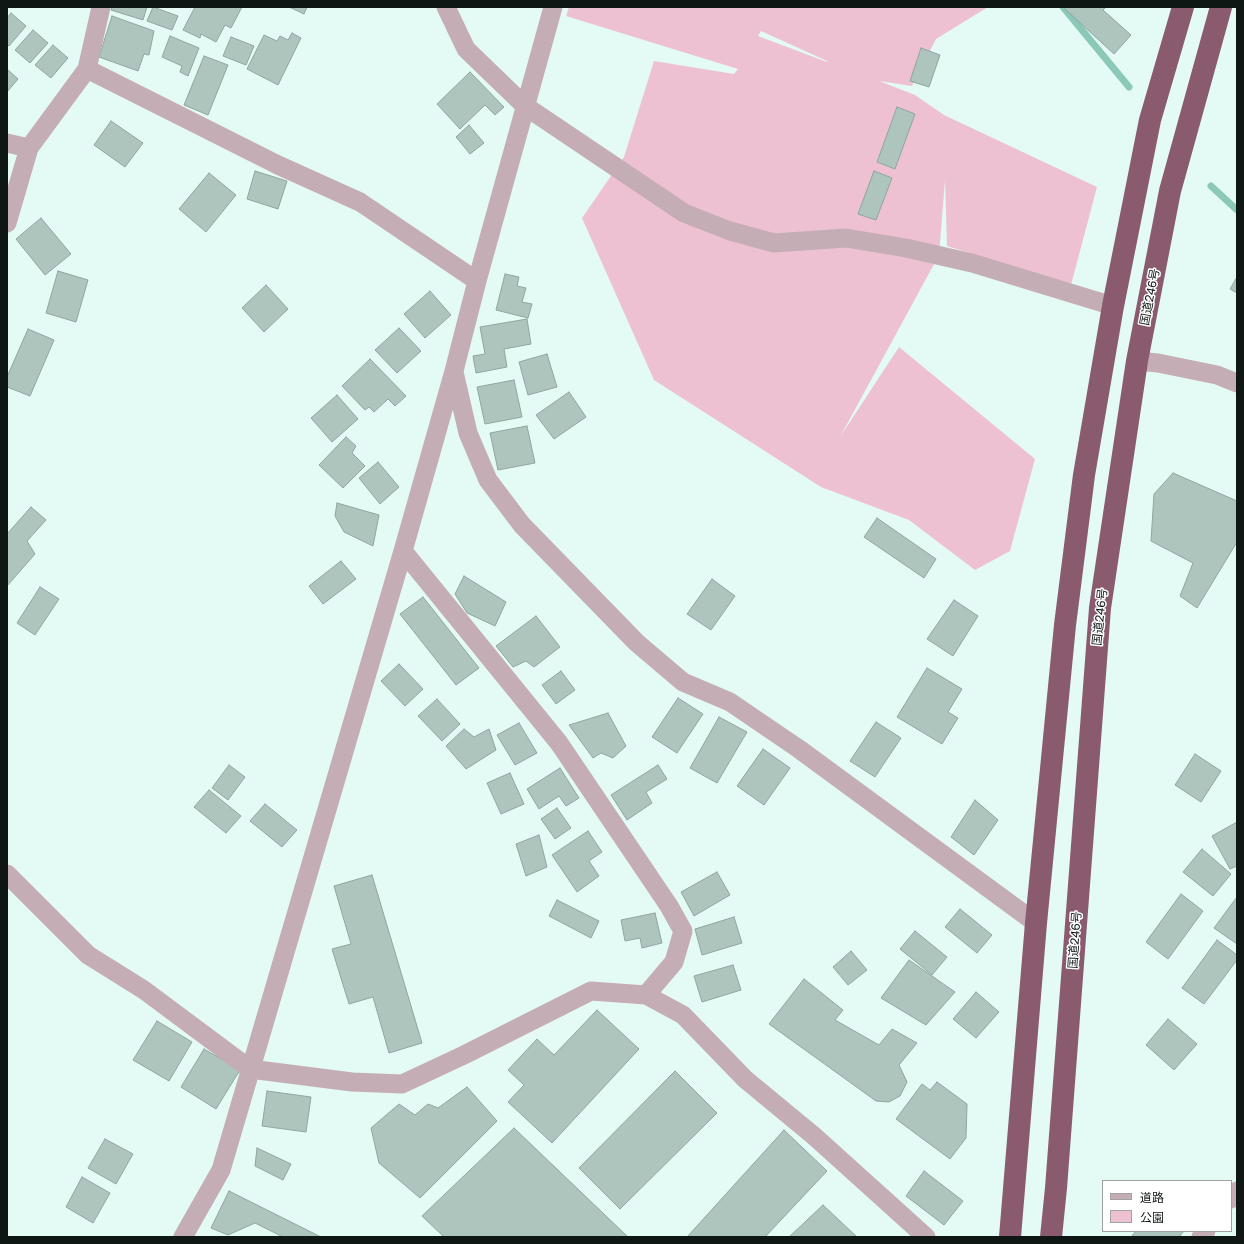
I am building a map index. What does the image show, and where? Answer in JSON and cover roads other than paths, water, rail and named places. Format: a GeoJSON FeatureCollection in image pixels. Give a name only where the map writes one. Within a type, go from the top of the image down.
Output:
{"type":"FeatureCollection","features":[{"type":"Feature","properties":{"kind":"highway"},"geometry":{"type":"LineString","coordinates":[[1010,1237],[1036,923],[1065,625],[1084,475],[1113,306],[1150,120],[1182,7]]}},
{"type":"Feature","properties":{"kind":"highway","name":"国道246号"},"geometry":{"type":"LineString","coordinates":[[1051,1237],[1100,608],[1137,361],[1170,191],[1221,7]]}},
{"type":"Feature","properties":{"kind":"street"},"geometry":{"type":"LineString","coordinates":[[7,223],[29,148],[86,69],[101,7]]}},
{"type":"Feature","properties":{"kind":"street"},"geometry":{"type":"LineString","coordinates":[[446,7],[466,49],[525,106],[684,213],[730,231],[774,243],[846,238],[906,248],[972,263],[1113,306]]}},
{"type":"Feature","properties":{"kind":"street"},"geometry":{"type":"LineString","coordinates":[[183,1237],[221,1170],[403,551],[454,371],[477,281],[553,7]]}},
{"type":"Feature","properties":{"kind":"street"},"geometry":{"type":"LineString","coordinates":[[86,69],[278,165],[360,202],[477,281]]}},
{"type":"Feature","properties":{"kind":"street"},"geometry":{"type":"LineString","coordinates":[[7,143],[29,148]]}},
{"type":"Feature","properties":{"kind":"street"},"geometry":{"type":"LineString","coordinates":[[1137,361],[1158,363],[1217,375],[1237,383]]}},
{"type":"Feature","properties":{"kind":"street"},"geometry":{"type":"LineString","coordinates":[[454,371],[468,433],[488,480],[522,525],[637,643],[683,682],[730,702],[799,749],[1036,923]]}},
{"type":"Feature","properties":{"kind":"street"},"geometry":{"type":"LineString","coordinates":[[403,551],[559,743],[669,906],[683,931],[674,962],[646,995]]}},
{"type":"Feature","properties":{"kind":"street"},"geometry":{"type":"LineString","coordinates":[[7,874],[88,955],[144,990],[250,1069],[352,1082],[402,1084],[464,1055],[591,991],[646,995],[684,1015],[745,1079],[814,1136],[926,1237]]}},
{"type":"Feature","properties":{"kind":"waterway"},"geometry":{"type":"LineString","coordinates":[[1063,7],[1129,87]]}},
{"type":"Feature","properties":{"kind":"waterway"},"geometry":{"type":"LineString","coordinates":[[1211,186],[1237,210]]}}]}
